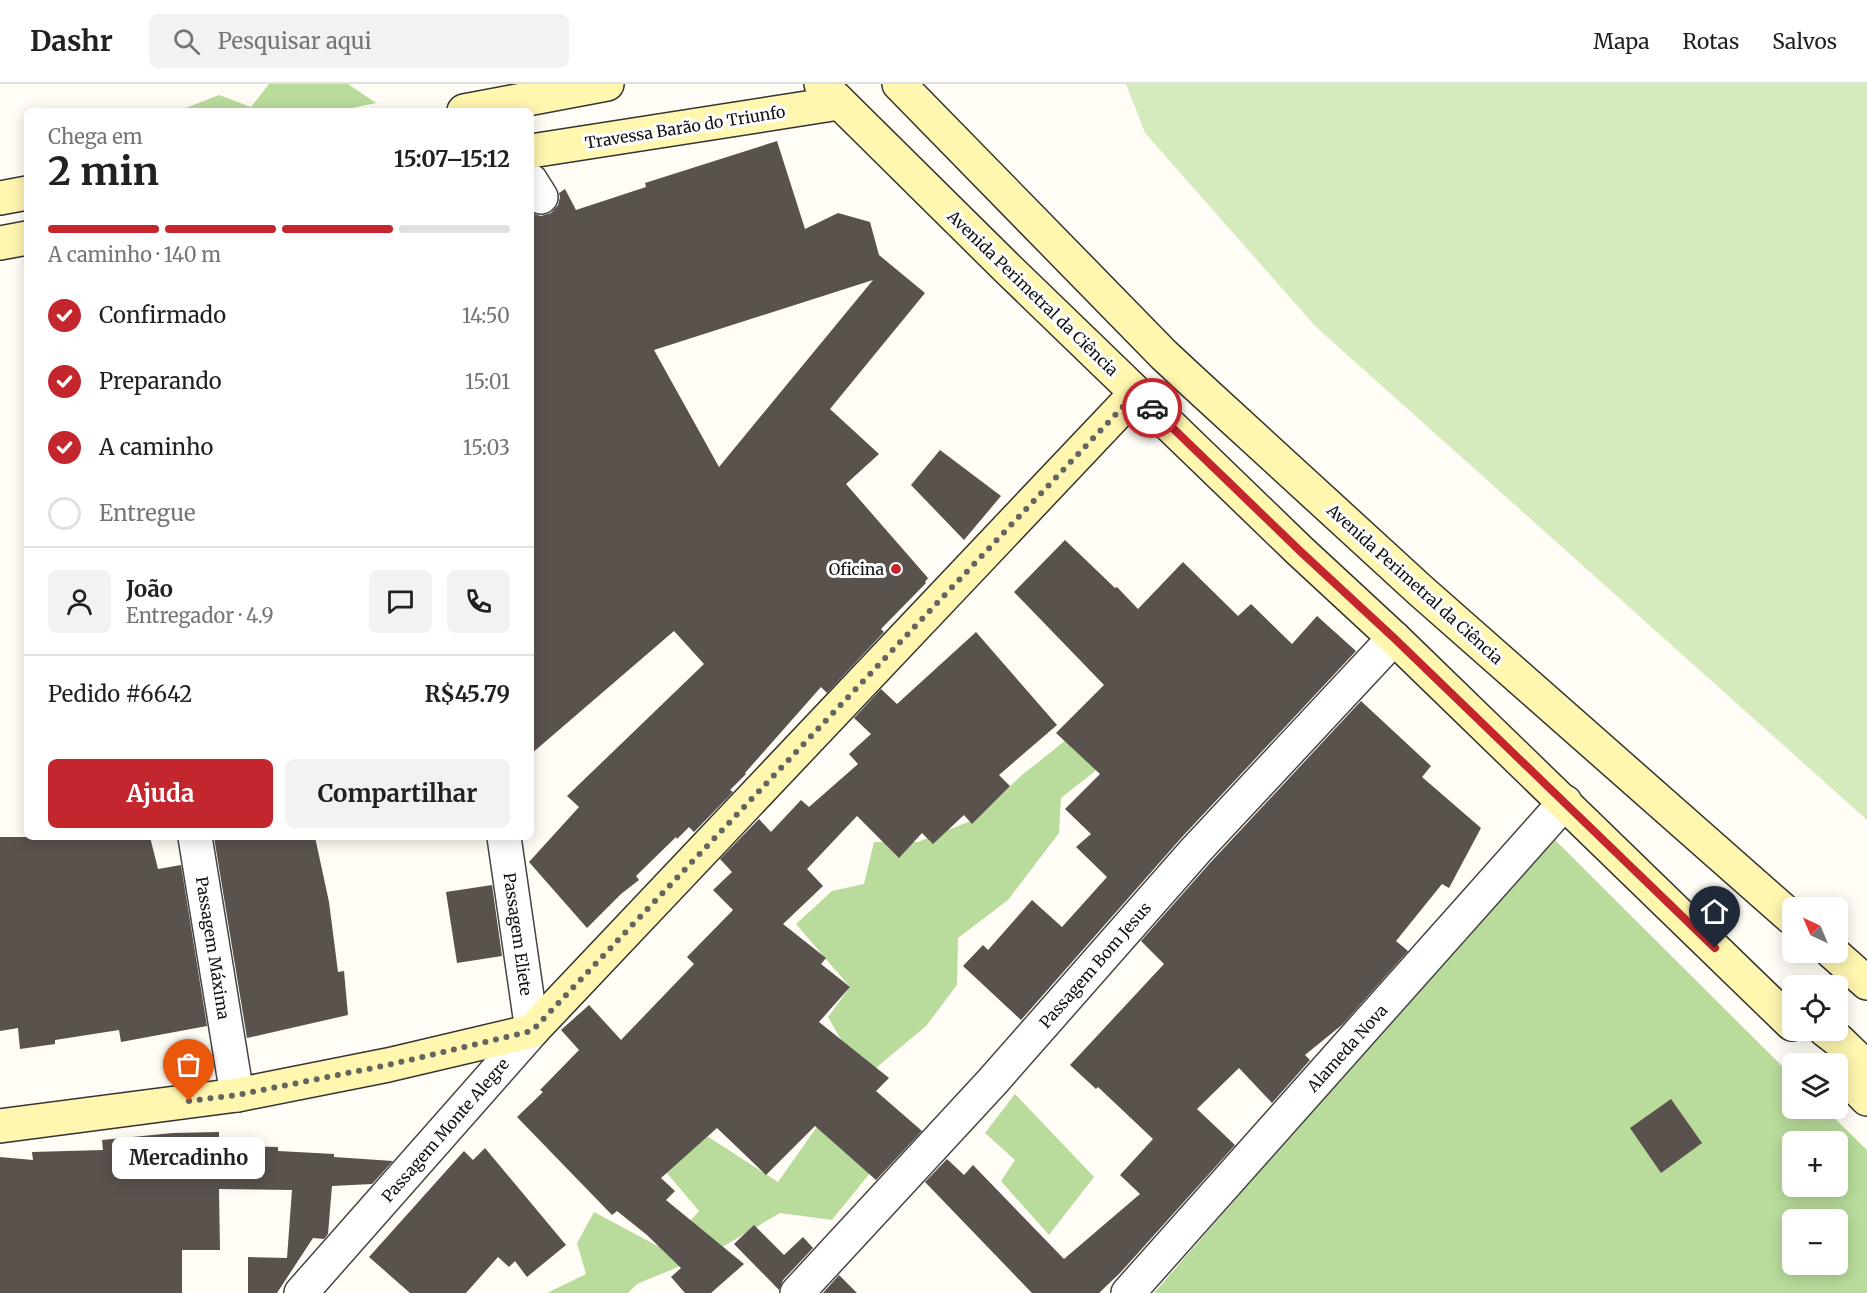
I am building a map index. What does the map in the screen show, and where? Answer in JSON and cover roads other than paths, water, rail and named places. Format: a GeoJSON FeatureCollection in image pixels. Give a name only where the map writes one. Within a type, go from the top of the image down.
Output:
{"type":"FeatureCollection","features":[{"type":"Feature","properties":{"kind":"main road"},"geometry":{"type":"LineString","coordinates":[[480,108],[607,84]]}},
{"type":"Feature","properties":{"kind":"main road","name":"Avenida Perimetral da Ciência"},"geometry":{"type":"LineString","coordinates":[[898,84],[1164,355],[1421,591],[1782,909]]}},
{"type":"Feature","properties":{"kind":"main road","name":"Avenida Perimetral da Ciência"},"geometry":{"type":"LineString","coordinates":[[830,93],[1300,551],[1778,1003]]}},
{"type":"Feature","properties":{"kind":"main road","name":"Travessa Barão do Triunfo"},"geometry":{"type":"LineString","coordinates":[[534,150],[830,93]]}},
{"type":"Feature","properties":{"kind":"main road"},"geometry":{"type":"LineString","coordinates":[[0,198],[24,194]]}},
{"type":"Feature","properties":{"kind":"main road"},"geometry":{"type":"LineString","coordinates":[[0,243],[24,239]]}},
{"type":"Feature","properties":{"kind":"main road","name":"Passagem Monte Alegre"},"geometry":{"type":"LineString","coordinates":[[532,1031],[1136,393]]}},
{"type":"Feature","properties":{"kind":"main road"},"geometry":{"type":"LineString","coordinates":[[1844,963],[1867,983]]}},
{"type":"Feature","properties":{"kind":"main road"},"geometry":{"type":"LineString","coordinates":[[0,1126],[237,1095],[388,1065],[532,1031]]}},
{"type":"Feature","properties":{"kind":"main road"},"geometry":{"type":"LineString","coordinates":[[1810,1041],[1821,1053]]}},
{"type":"Feature","properties":{"kind":"main road"},"geometry":{"type":"LineString","coordinates":[[1839,1041],[1867,1068]]}},
{"type":"Feature","properties":{"kind":"main road"},"geometry":{"type":"LineString","coordinates":[[1848,1080],[1867,1099]]}},
{"type":"Feature","properties":{"kind":"street","name":"Passagem Bom Jesus"},"geometry":{"type":"LineString","coordinates":[[797,1293],[993,1081],[1197,850],[1394,638]]}},
{"type":"Feature","properties":{"kind":"street","name":"Alameda Nova"},"geometry":{"type":"LineString","coordinates":[[1128,1293],[1565,802]]}},
{"type":"Feature","properties":{"kind":"street","name":"Passagem Máxima"},"geometry":{"type":"LineString","coordinates":[[195,840],[237,1095]]}},
{"type":"Feature","properties":{"kind":"street","name":"Passagem Eliete"},"geometry":{"type":"LineString","coordinates":[[504,840],[532,1031]]}},
{"type":"Feature","properties":{"kind":"street","name":"Passagem Monte Alegre"},"geometry":{"type":"LineString","coordinates":[[301,1293],[532,1031]]}},
{"type":"Feature","properties":{"kind":"place","name":"Oficina"},"geometry":{"type":"Point","coordinates":[896,569]}},
{"type":"Feature","properties":{"kind":"place","name":"Mercadinho"},"geometry":{"type":"Point","coordinates":[189,1101]}}]}
